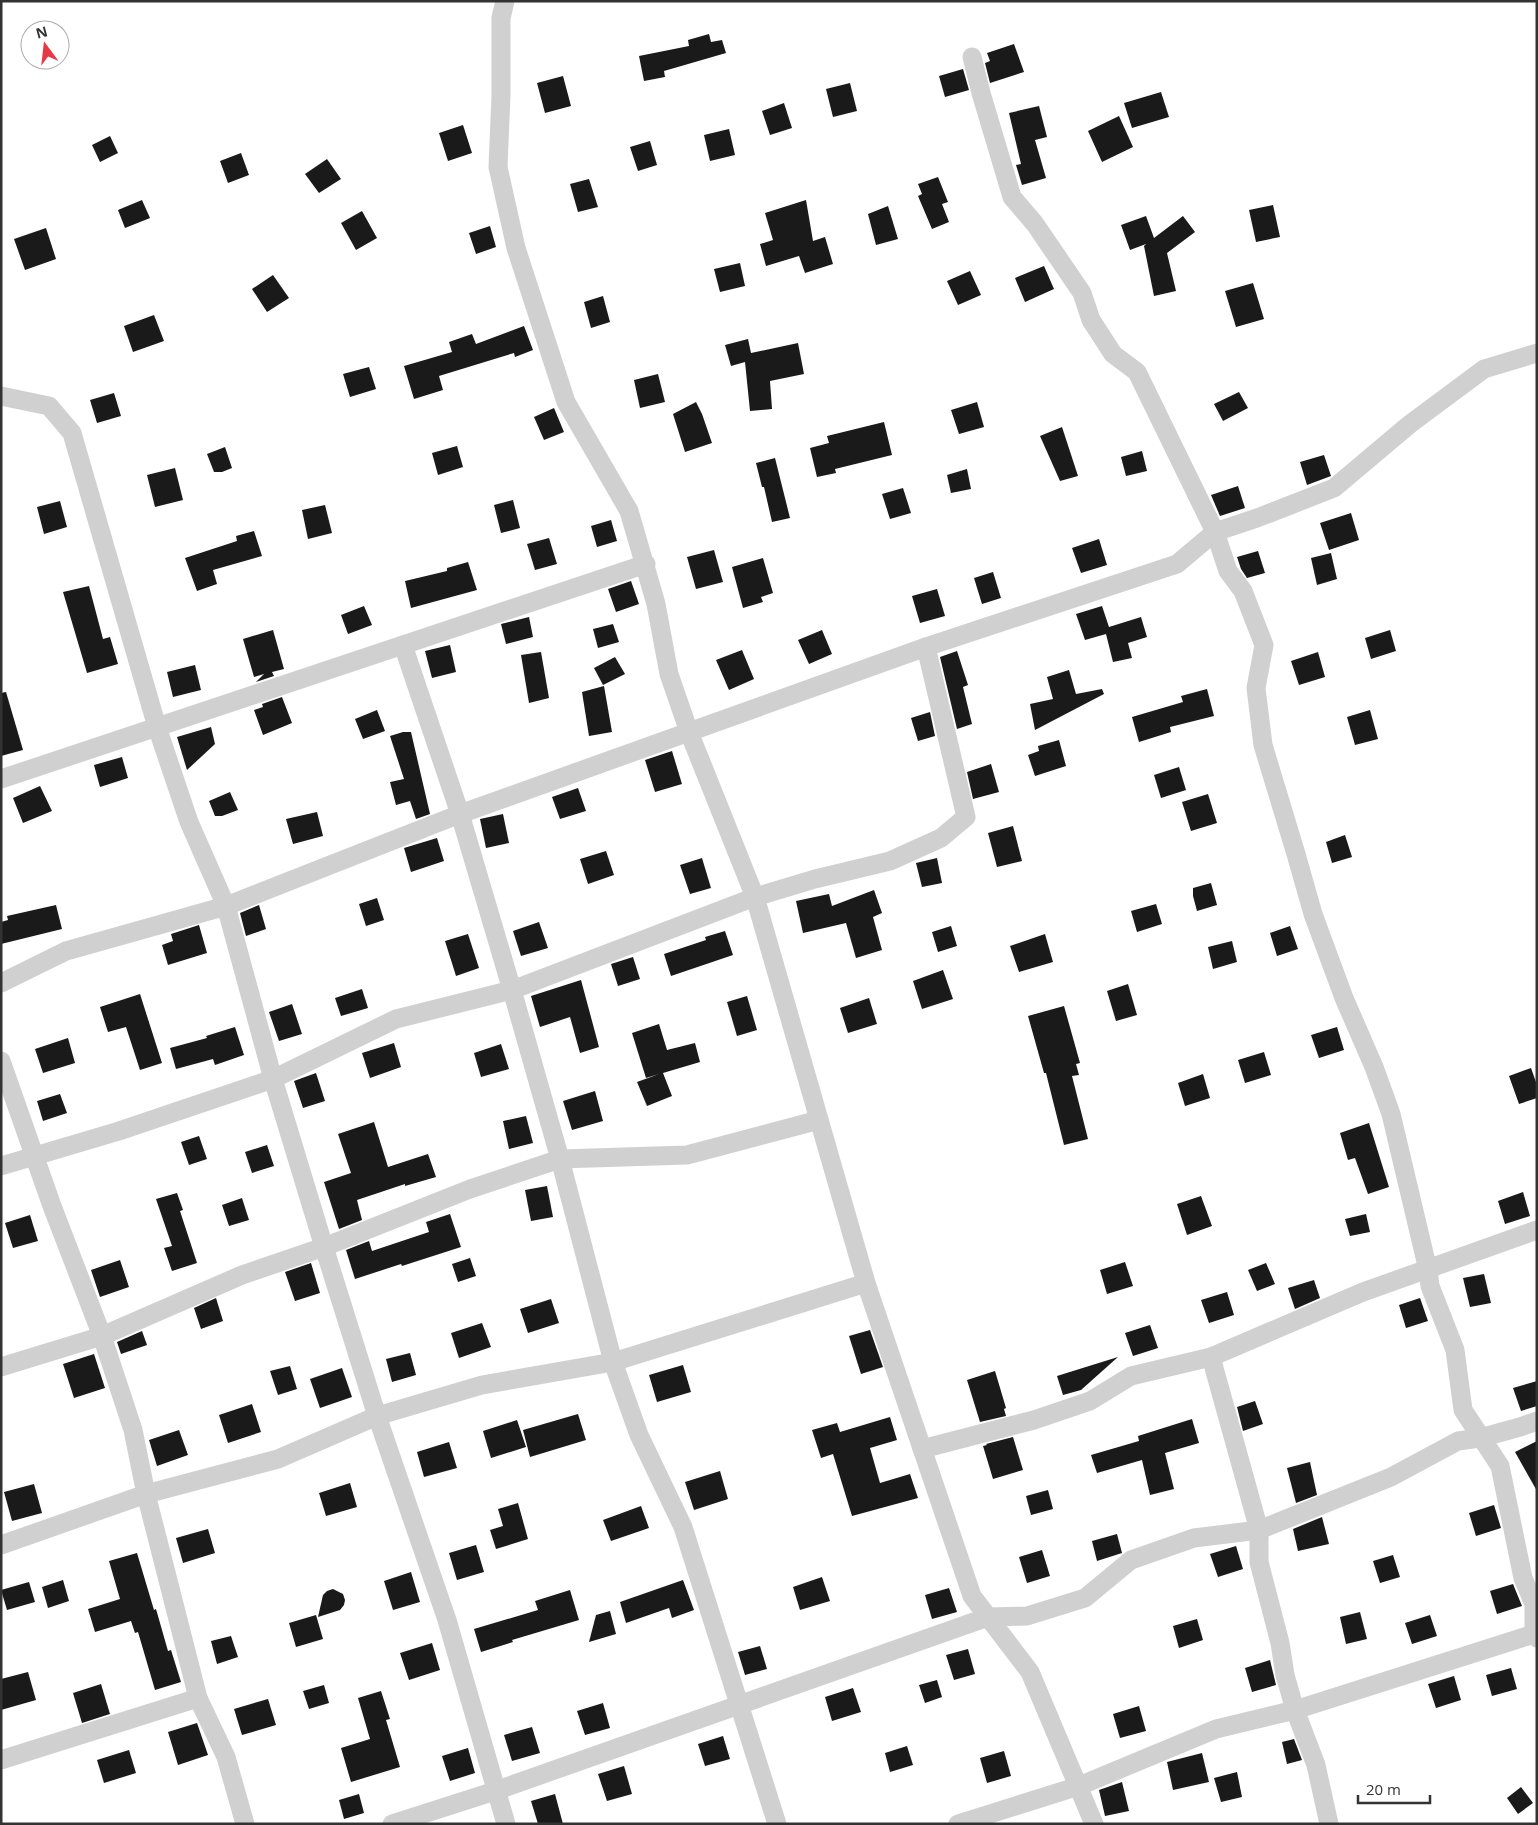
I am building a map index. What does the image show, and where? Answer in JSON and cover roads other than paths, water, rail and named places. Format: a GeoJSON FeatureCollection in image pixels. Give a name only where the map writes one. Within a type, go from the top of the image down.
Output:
{"type":"FeatureCollection","features":[{"type":"Feature","properties":{"kind":"street"},"geometry":{"type":"LineString","coordinates":[[505,1],[501,18],[501,95],[498,167],[516,248],[566,402],[629,511],[646,564],[656,604],[669,674],[689,732],[755,897],[866,1283],[972,1596],[1030,1672],[1094,1824]]}},
{"type":"Feature","properties":{"kind":"street"},"geometry":{"type":"LineString","coordinates":[[958,1824],[1079,1786],[1216,1729],[1295,1710],[1536,1635],[1534,1604],[1523,1578],[1500,1466],[1463,1410],[1455,1350],[1430,1286],[1428,1270],[1391,1114],[1312,914],[1263,744],[1256,688],[1264,645],[1244,591],[1228,571],[1215,532],[1137,372],[1113,354],[1091,320],[1082,293],[1036,224],[1012,197],[972,57]]}},
{"type":"Feature","properties":{"kind":"street"},"geometry":{"type":"LineString","coordinates":[[1,983],[66,951],[226,906],[460,814],[926,647],[1178,564],[1215,532],[1334,488],[1410,424],[1484,369],[1537,354]]}},
{"type":"Feature","properties":{"kind":"street"},"geometry":{"type":"LineString","coordinates":[[1,396],[49,406],[72,432],[157,727],[189,822],[226,906],[273,1079],[324,1247],[377,1416],[447,1620],[506,1824]]}},
{"type":"Feature","properties":{"kind":"street"},"geometry":{"type":"LineString","coordinates":[[1,779],[646,564]]}},
{"type":"Feature","properties":{"kind":"street"},"geometry":{"type":"LineString","coordinates":[[403,645],[460,814],[512,990],[560,1159],[613,1362],[639,1435],[683,1527],[777,1824]]}},
{"type":"Feature","properties":{"kind":"street"},"geometry":{"type":"LineString","coordinates":[[1,1166],[119,1131],[273,1079],[396,1018],[512,990],[755,897],[815,879],[890,861],[941,838],[966,817],[926,647]]}},
{"type":"Feature","properties":{"kind":"street"},"geometry":{"type":"LineString","coordinates":[[1,1061],[52,1206],[102,1336],[133,1430],[146,1494],[198,1698],[226,1757],[245,1824]]}},
{"type":"Feature","properties":{"kind":"street"},"geometry":{"type":"LineString","coordinates":[[1,1367],[102,1336],[242,1275],[324,1247],[470,1189],[560,1159],[687,1155],[819,1120]]}},
{"type":"Feature","properties":{"kind":"street"},"geometry":{"type":"LineString","coordinates":[[922,1449],[1034,1420],[1090,1401],[1131,1376],[1211,1357],[1363,1292],[1537,1230]]}},
{"type":"Feature","properties":{"kind":"street"},"geometry":{"type":"LineString","coordinates":[[1,1545],[146,1494],[278,1459],[377,1416],[482,1385],[613,1362],[866,1283]]}},
{"type":"Feature","properties":{"kind":"street"},"geometry":{"type":"LineString","coordinates":[[1211,1357],[1259,1530],[1259,1562],[1280,1643],[1285,1675],[1295,1710],[1316,1765],[1329,1824]]}},
{"type":"Feature","properties":{"kind":"street"},"geometry":{"type":"LineString","coordinates":[[392,1824],[495,1791],[988,1618],[1027,1616],[1085,1598],[1130,1560],[1194,1538],[1259,1530],[1391,1477],[1458,1441],[1480,1438],[1520,1428],[1537,1421]]}},
{"type":"Feature","properties":{"kind":"street"},"geometry":{"type":"LineString","coordinates":[[1,1760],[198,1698]]}}]}
